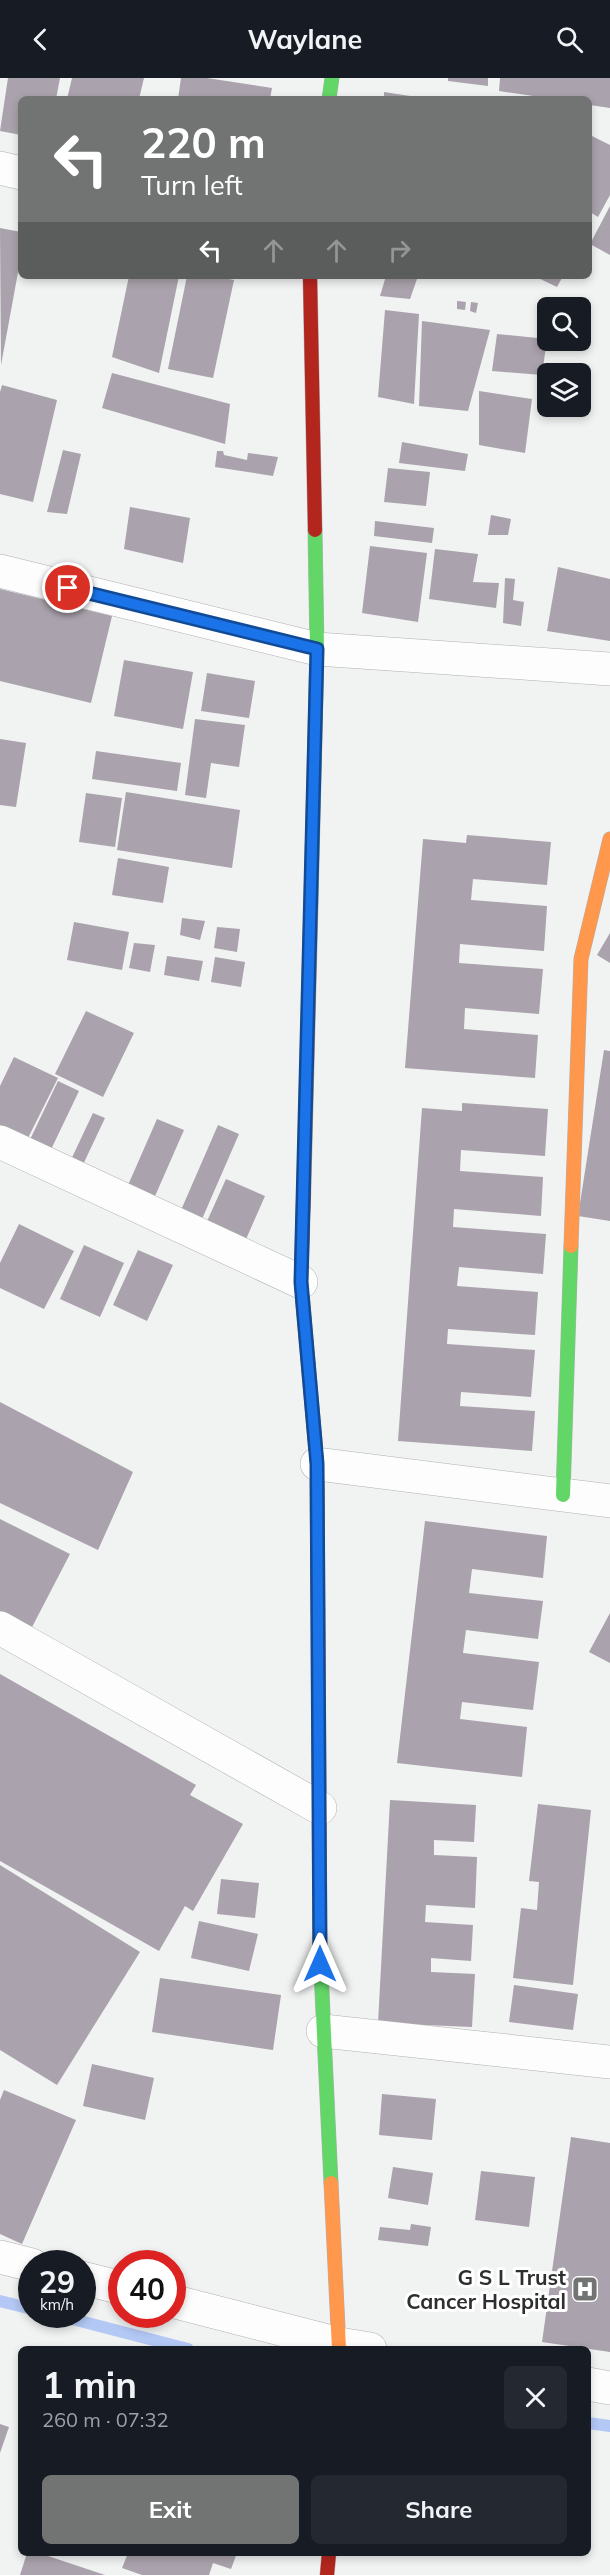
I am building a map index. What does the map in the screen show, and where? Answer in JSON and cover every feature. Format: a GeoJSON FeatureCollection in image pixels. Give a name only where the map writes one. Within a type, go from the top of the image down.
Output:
{"type":"FeatureCollection","features":[{"type":"Feature","properties":{"kind":"street"},"geometry":{"type":"LineString","coordinates":[[329,96],[332,78]]}},
{"type":"Feature","properties":{"kind":"street"},"geometry":{"type":"LineString","coordinates":[[0,168],[18,172]]}},
{"type":"Feature","properties":{"kind":"street"},"geometry":{"type":"LineString","coordinates":[[310,279],[317,649],[301,1282],[317,1464],[320,1964],[323,2031],[349,2346]]}},
{"type":"Feature","properties":{"kind":"street"},"geometry":{"type":"LineString","coordinates":[[0,571],[317,649],[610,669]]}},
{"type":"Feature","properties":{"kind":"street"},"geometry":{"type":"LineString","coordinates":[[563,1495],[580,959],[610,840]]}},
{"type":"Feature","properties":{"kind":"street"},"geometry":{"type":"LineString","coordinates":[[0,1142],[301,1282]]}},
{"type":"Feature","properties":{"kind":"street"},"geometry":{"type":"LineString","coordinates":[[317,1464],[610,1501]]}},
{"type":"Feature","properties":{"kind":"street"},"geometry":{"type":"LineString","coordinates":[[0,1628],[320,1808]]}},
{"type":"Feature","properties":{"kind":"street"},"geometry":{"type":"LineString","coordinates":[[323,2031],[610,2062]]}},
{"type":"Feature","properties":{"kind":"street"},"geometry":{"type":"LineString","coordinates":[[0,2257],[18,2262]]}},
{"type":"Feature","properties":{"kind":"street"},"geometry":{"type":"LineString","coordinates":[[186,2305],[345,2346]]}},
{"type":"Feature","properties":{"kind":"street"},"geometry":{"type":"LineString","coordinates":[[591,2385],[610,2388]]}},
{"type":"Feature","properties":{"kind":"street"},"geometry":{"type":"LineString","coordinates":[[327,2575],[329,2556]]}},
{"type":"Feature","properties":{"kind":"building"},"geometry":{"type":"Polygon","coordinates":[[[8,78],[60,78],[57,96],[18,96],[18,134],[0,131],[8,78]]]}},
{"type":"Feature","properties":{"kind":"building"},"geometry":{"type":"Polygon","coordinates":[[[72,78],[144,78],[140,96],[68,96],[72,78]]]}},
{"type":"Feature","properties":{"kind":"building"},"geometry":{"type":"Polygon","coordinates":[[[181,78],[207,78],[272,88],[271,96],[178,96],[181,78]]]}},
{"type":"Feature","properties":{"kind":"building"},"geometry":{"type":"Polygon","coordinates":[[[448,78],[488,78],[488,86],[448,81],[448,78]]]}},
{"type":"Feature","properties":{"kind":"building"},"geometry":{"type":"Polygon","coordinates":[[[500,78],[610,78],[610,108],[592,105],[592,96],[533,96],[499,91],[500,78]]]}},
{"type":"Feature","properties":{"kind":"building"},"geometry":{"type":"Polygon","coordinates":[[[384,92],[410,96],[384,96],[384,92]]]}},
{"type":"Feature","properties":{"kind":"building"},"geometry":{"type":"Polygon","coordinates":[[[592,136],[610,145],[610,195],[598,217],[592,213],[592,136]]]}},
{"type":"Feature","properties":{"kind":"building"},"geometry":{"type":"Polygon","coordinates":[[[610,206],[610,255],[592,245],[592,240],[610,206]]]}},
{"type":"Feature","properties":{"kind":"building"},"geometry":{"type":"Polygon","coordinates":[[[0,228],[18,231],[18,272],[1,365],[0,228]]]}},
{"type":"Feature","properties":{"kind":"building"},"geometry":{"type":"Polygon","coordinates":[[[128,279],[178,279],[159,373],[112,357],[128,279]]]}},
{"type":"Feature","properties":{"kind":"building"},"geometry":{"type":"Polygon","coordinates":[[[186,279],[234,280],[213,378],[168,369],[186,279]]]}},
{"type":"Feature","properties":{"kind":"building"},"geometry":{"type":"Polygon","coordinates":[[[385,279],[417,279],[410,299],[380,296],[385,279]]]}},
{"type":"Feature","properties":{"kind":"building"},"geometry":{"type":"Polygon","coordinates":[[[540,279],[561,279],[557,287],[540,279]]]}},
{"type":"Feature","properties":{"kind":"building"},"geometry":{"type":"Polygon","coordinates":[[[457,301],[466,302],[465,310],[457,309],[457,301]]]}},
{"type":"Feature","properties":{"kind":"building"},"geometry":{"type":"Polygon","coordinates":[[[471,302],[478,303],[476,313],[470,311],[471,302]]]}},
{"type":"Feature","properties":{"kind":"building"},"geometry":{"type":"Polygon","coordinates":[[[385,310],[419,314],[414,404],[378,397],[385,310]]]}},
{"type":"Feature","properties":{"kind":"building"},"geometry":{"type":"Polygon","coordinates":[[[422,321],[490,330],[468,411],[419,406],[422,321]]]}},
{"type":"Feature","properties":{"kind":"building"},"geometry":{"type":"Polygon","coordinates":[[[497,334],[537,338],[537,351],[545,351],[544,363],[537,363],[537,375],[492,371],[497,334]]]}},
{"type":"Feature","properties":{"kind":"building"},"geometry":{"type":"Polygon","coordinates":[[[112,373],[230,404],[225,444],[102,408],[112,373]]]}},
{"type":"Feature","properties":{"kind":"building"},"geometry":{"type":"Polygon","coordinates":[[[2,385],[57,400],[33,502],[0,494],[0,392],[2,385]]]}},
{"type":"Feature","properties":{"kind":"building"},"geometry":{"type":"Polygon","coordinates":[[[479,391],[532,399],[525,453],[479,445],[479,391]]]}},
{"type":"Feature","properties":{"kind":"building"},"geometry":{"type":"Polygon","coordinates":[[[402,442],[468,454],[465,471],[399,463],[402,442]]]}},
{"type":"Feature","properties":{"kind":"building"},"geometry":{"type":"Polygon","coordinates":[[[63,450],[81,454],[67,514],[47,512],[63,450]]]}},
{"type":"Feature","properties":{"kind":"building"},"geometry":{"type":"Polygon","coordinates":[[[217,451],[223,451],[224,455],[247,460],[248,453],[278,457],[273,476],[215,467],[217,451]]]}},
{"type":"Feature","properties":{"kind":"building"},"geometry":{"type":"Polygon","coordinates":[[[388,468],[430,472],[426,506],[384,502],[388,468]]]}},
{"type":"Feature","properties":{"kind":"building"},"geometry":{"type":"Polygon","coordinates":[[[130,507],[190,518],[183,563],[124,549],[130,507]]]}},
{"type":"Feature","properties":{"kind":"building"},"geometry":{"type":"Polygon","coordinates":[[[491,515],[511,519],[508,535],[488,535],[491,515]]]}},
{"type":"Feature","properties":{"kind":"building"},"geometry":{"type":"Polygon","coordinates":[[[375,521],[434,528],[432,543],[374,536],[375,521]]]}},
{"type":"Feature","properties":{"kind":"building"},"geometry":{"type":"Polygon","coordinates":[[[370,546],[427,553],[418,622],[362,613],[370,546]]]}},
{"type":"Feature","properties":{"kind":"building"},"geometry":{"type":"Polygon","coordinates":[[[435,549],[478,554],[473,582],[499,583],[496,608],[429,599],[435,549]]]}},
{"type":"Feature","properties":{"kind":"building"},"geometry":{"type":"Polygon","coordinates":[[[558,567],[610,579],[610,641],[547,631],[558,567]]]}},
{"type":"Feature","properties":{"kind":"building"},"geometry":{"type":"Polygon","coordinates":[[[505,578],[515,579],[513,600],[524,602],[521,626],[503,623],[505,578]]]}},
{"type":"Feature","properties":{"kind":"building"},"geometry":{"type":"Polygon","coordinates":[[[0,589],[112,616],[91,703],[0,681],[0,589]]]}},
{"type":"Feature","properties":{"kind":"building"},"geometry":{"type":"Polygon","coordinates":[[[124,660],[193,672],[183,729],[114,716],[124,660]]]}},
{"type":"Feature","properties":{"kind":"building"},"geometry":{"type":"Polygon","coordinates":[[[207,673],[255,681],[249,718],[201,711],[207,673]]]}},
{"type":"Feature","properties":{"kind":"building"},"geometry":{"type":"Polygon","coordinates":[[[195,719],[245,725],[239,767],[211,763],[206,798],[185,795],[195,719]]]}},
{"type":"Feature","properties":{"kind":"building"},"geometry":{"type":"Polygon","coordinates":[[[0,739],[26,743],[16,807],[0,805],[0,739]]]}},
{"type":"Feature","properties":{"kind":"building"},"geometry":{"type":"Polygon","coordinates":[[[96,751],[181,763],[177,791],[92,779],[96,751]]]}},
{"type":"Feature","properties":{"kind":"building"},"geometry":{"type":"Polygon","coordinates":[[[126,792],[240,810],[232,868],[117,850],[126,792]]]}},
{"type":"Feature","properties":{"kind":"building"},"geometry":{"type":"Polygon","coordinates":[[[86,793],[122,798],[115,847],[79,842],[86,793]]]}},
{"type":"Feature","properties":{"kind":"building"},"geometry":{"type":"Polygon","coordinates":[[[467,835],[551,842],[547,885],[473,879],[471,900],[547,906],[544,951],[460,944],[459,963],[543,969],[539,1014],[465,1008],[464,1029],[538,1035],[535,1078],[405,1068],[423,839],[466,843],[467,835]]]}},
{"type":"Feature","properties":{"kind":"building"},"geometry":{"type":"Polygon","coordinates":[[[118,858],[169,867],[163,903],[112,895],[118,858]]]}},
{"type":"Feature","properties":{"kind":"building"},"geometry":{"type":"Polygon","coordinates":[[[182,918],[205,921],[200,940],[180,935],[182,918]]]}},
{"type":"Feature","properties":{"kind":"building"},"geometry":{"type":"Polygon","coordinates":[[[74,922],[129,932],[122,970],[67,960],[74,922]]]}},
{"type":"Feature","properties":{"kind":"building"},"geometry":{"type":"Polygon","coordinates":[[[217,927],[240,929],[237,952],[214,948],[217,927]]]}},
{"type":"Feature","properties":{"kind":"building"},"geometry":{"type":"Polygon","coordinates":[[[610,933],[610,963],[597,955],[610,933]]]}},
{"type":"Feature","properties":{"kind":"building"},"geometry":{"type":"Polygon","coordinates":[[[134,943],[155,945],[150,972],[129,968],[134,943]]]}},
{"type":"Feature","properties":{"kind":"building"},"geometry":{"type":"Polygon","coordinates":[[[167,956],[203,961],[199,981],[164,975],[167,956]]]}},
{"type":"Feature","properties":{"kind":"building"},"geometry":{"type":"Polygon","coordinates":[[[215,957],[245,962],[241,987],[211,982],[215,957]]]}},
{"type":"Feature","properties":{"kind":"building"},"geometry":{"type":"Polygon","coordinates":[[[86,1011],[134,1033],[103,1097],[55,1074],[86,1011]]]}},
{"type":"Feature","properties":{"kind":"building"},"geometry":{"type":"Polygon","coordinates":[[[604,1050],[610,1051],[610,1221],[578,1216],[604,1050]]]}},
{"type":"Feature","properties":{"kind":"building"},"geometry":{"type":"Polygon","coordinates":[[[14,1057],[58,1078],[25,1144],[0,1132],[0,1086],[14,1057]]]}},
{"type":"Feature","properties":{"kind":"building"},"geometry":{"type":"Polygon","coordinates":[[[58,1081],[79,1091],[46,1160],[25,1150],[58,1081]]]}},
{"type":"Feature","properties":{"kind":"building"},"geometry":{"type":"Polygon","coordinates":[[[462,1103],[548,1109],[545,1156],[461,1150],[460,1171],[543,1177],[541,1216],[454,1209],[453,1227],[546,1234],[543,1274],[459,1267],[457,1286],[538,1292],[535,1335],[448,1329],[447,1344],[535,1350],[531,1397],[461,1392],[460,1406],[535,1411],[532,1451],[398,1441],[422,1108],[462,1111],[462,1103]]]}},
{"type":"Feature","properties":{"kind":"building"},"geometry":{"type":"Polygon","coordinates":[[[93,1113],[105,1118],[80,1171],[68,1166],[93,1113]]]}},
{"type":"Feature","properties":{"kind":"building"},"geometry":{"type":"Polygon","coordinates":[[[157,1119],[184,1130],[152,1203],[125,1192],[157,1119]]]}},
{"type":"Feature","properties":{"kind":"building"},"geometry":{"type":"Polygon","coordinates":[[[218,1125],[239,1134],[199,1226],[178,1217],[218,1125]]]}},
{"type":"Feature","properties":{"kind":"building"},"geometry":{"type":"Polygon","coordinates":[[[226,1179],[265,1196],[243,1246],[204,1228],[226,1179]]]}},
{"type":"Feature","properties":{"kind":"building"},"geometry":{"type":"Polygon","coordinates":[[[19,1224],[74,1251],[44,1309],[0,1288],[0,1263],[19,1224]]]}},
{"type":"Feature","properties":{"kind":"building"},"geometry":{"type":"Polygon","coordinates":[[[84,1245],[124,1263],[100,1317],[60,1299],[84,1245]]]}},
{"type":"Feature","properties":{"kind":"building"},"geometry":{"type":"Polygon","coordinates":[[[138,1250],[173,1265],[147,1321],[113,1305],[138,1250]]]}},
{"type":"Feature","properties":{"kind":"building"},"geometry":{"type":"Polygon","coordinates":[[[0,1402],[133,1472],[98,1550],[0,1503],[0,1402]]]}},
{"type":"Feature","properties":{"kind":"building"},"geometry":{"type":"Polygon","coordinates":[[[0,1519],[70,1554],[30,1631],[0,1615],[0,1519]]]}},
{"type":"Feature","properties":{"kind":"building"},"geometry":{"type":"Polygon","coordinates":[[[425,1521],[547,1536],[543,1578],[472,1569],[469,1593],[543,1601],[538,1639],[466,1630],[463,1653],[539,1662],[533,1710],[462,1702],[460,1719],[527,1727],[522,1777],[397,1763],[425,1521]]]}},
{"type":"Feature","properties":{"kind":"building"},"geometry":{"type":"Polygon","coordinates":[[[610,1613],[610,1663],[589,1652],[610,1613]]]}},
{"type":"Feature","properties":{"kind":"building"},"geometry":{"type":"Polygon","coordinates":[[[0,1674],[196,1785],[190,1795],[243,1824],[193,1911],[185,1906],[159,1951],[0,1861],[0,1674]]]}},
{"type":"Feature","properties":{"kind":"building"},"geometry":{"type":"Polygon","coordinates":[[[390,1800],[476,1805],[474,1842],[434,1840],[434,1855],[477,1857],[475,1908],[426,1905],[425,1922],[473,1925],[471,1961],[431,1958],[431,1972],[475,1974],[472,2027],[378,2023],[390,1800]]]}},
{"type":"Feature","properties":{"kind":"building"},"geometry":{"type":"Polygon","coordinates":[[[538,1804],[591,1810],[573,1985],[513,1978],[521,1908],[537,1910],[539,1882],[529,1881],[538,1804]]]}},
{"type":"Feature","properties":{"kind":"building"},"geometry":{"type":"Polygon","coordinates":[[[0,1865],[140,1952],[57,2085],[0,2050],[0,1865]]]}},
{"type":"Feature","properties":{"kind":"building"},"geometry":{"type":"Polygon","coordinates":[[[221,1879],[259,1883],[255,1918],[217,1914],[221,1879]]]}},
{"type":"Feature","properties":{"kind":"building"},"geometry":{"type":"Polygon","coordinates":[[[199,1921],[258,1934],[249,1971],[191,1958],[199,1921]]]}},
{"type":"Feature","properties":{"kind":"building"},"geometry":{"type":"Polygon","coordinates":[[[160,1978],[281,1995],[273,2050],[152,2032],[160,1978]]]}},
{"type":"Feature","properties":{"kind":"building"},"geometry":{"type":"Polygon","coordinates":[[[514,1985],[578,1994],[573,2030],[509,2022],[514,1985]]]}},
{"type":"Feature","properties":{"kind":"building"},"geometry":{"type":"Polygon","coordinates":[[[92,2064],[154,2078],[145,2120],[83,2106],[92,2064]]]}},
{"type":"Feature","properties":{"kind":"building"},"geometry":{"type":"Polygon","coordinates":[[[4,2090],[76,2120],[22,2244],[0,2234],[0,2100],[4,2090]]]}},
{"type":"Feature","properties":{"kind":"building"},"geometry":{"type":"Polygon","coordinates":[[[382,2094],[436,2099],[432,2140],[379,2135],[382,2094]]]}},
{"type":"Feature","properties":{"kind":"building"},"geometry":{"type":"Polygon","coordinates":[[[571,2137],[610,2143],[610,2352],[591,2349],[591,2346],[542,2342],[571,2137]]]}},
{"type":"Feature","properties":{"kind":"building"},"geometry":{"type":"Polygon","coordinates":[[[393,2167],[433,2173],[428,2205],[388,2198],[393,2167]]]}},
{"type":"Feature","properties":{"kind":"building"},"geometry":{"type":"Polygon","coordinates":[[[481,2171],[535,2177],[529,2227],[475,2220],[481,2171]]]}},
{"type":"Feature","properties":{"kind":"building"},"geometry":{"type":"Polygon","coordinates":[[[411,2224],[431,2227],[428,2246],[378,2240],[380,2227],[410,2230],[411,2224]]]}},
{"type":"Feature","properties":{"kind":"building"},"geometry":{"type":"Polygon","coordinates":[[[0,2424],[9,2427],[0,2453],[0,2424]]]}},
{"type":"Feature","properties":{"kind":"building"},"geometry":{"type":"Polygon","coordinates":[[[26,2556],[48,2556],[105,2575],[20,2575],[26,2556]]]}},
{"type":"Feature","properties":{"kind":"building"},"geometry":{"type":"Polygon","coordinates":[[[127,2556],[236,2556],[231,2569],[213,2563],[209,2575],[142,2575],[122,2568],[127,2556]]]}},
{"type":"Feature","properties":{"kind":"waterway"},"geometry":{"type":"LineString","coordinates":[[0,2301],[18,2306]]}},
{"type":"Feature","properties":{"kind":"waterway"},"geometry":{"type":"LineString","coordinates":[[96,2325],[176,2346]]}},
{"type":"Feature","properties":{"kind":"waterway"},"geometry":{"type":"LineString","coordinates":[[591,2423],[610,2426]]}},
{"type":"Feature","properties":{"kind":"traffic: fast"},"geometry":{"type":"LineString","coordinates":[[329,96],[332,78]]}},
{"type":"Feature","properties":{"kind":"traffic: fast"},"geometry":{"type":"LineString","coordinates":[[311,903],[317,649],[315,530]]}},
{"type":"Feature","properties":{"kind":"traffic: fast"},"geometry":{"type":"LineString","coordinates":[[563,1495],[571,1246]]}},
{"type":"Feature","properties":{"kind":"traffic: fast"},"geometry":{"type":"LineString","coordinates":[[320,1949],[331,2183]]}},
{"type":"Feature","properties":{"kind":"traffic: slow"},"geometry":{"type":"LineString","coordinates":[[571,1246],[581,959],[610,839]]}},
{"type":"Feature","properties":{"kind":"traffic: slow"},"geometry":{"type":"LineString","coordinates":[[304,1183],[311,903]]}},
{"type":"Feature","properties":{"kind":"traffic: slow"},"geometry":{"type":"LineString","coordinates":[[318,1610],[320,1949]]}},
{"type":"Feature","properties":{"kind":"traffic: slow"},"geometry":{"type":"LineString","coordinates":[[331,2183],[339,2346]]}},
{"type":"Feature","properties":{"kind":"traffic: jam"},"geometry":{"type":"LineString","coordinates":[[310,279],[315,530]]}},
{"type":"Feature","properties":{"kind":"traffic: jam"},"geometry":{"type":"LineString","coordinates":[[304,1183],[301,1282],[317,1464],[318,1610]]}},
{"type":"Feature","properties":{"kind":"traffic: jam"},"geometry":{"type":"LineString","coordinates":[[327,2575],[329,2556]]}},
{"type":"Feature","properties":{"kind":"place","name":"G S L Trust Cancer Hospital"},"geometry":{"type":"Point","coordinates":[585,2289]}},
{"type":"Feature","properties":{"kind":"route"},"geometry":{"type":"LineString","coordinates":[[68,588],[317,649],[301,1282],[317,1464],[320,1964]]}}]}
